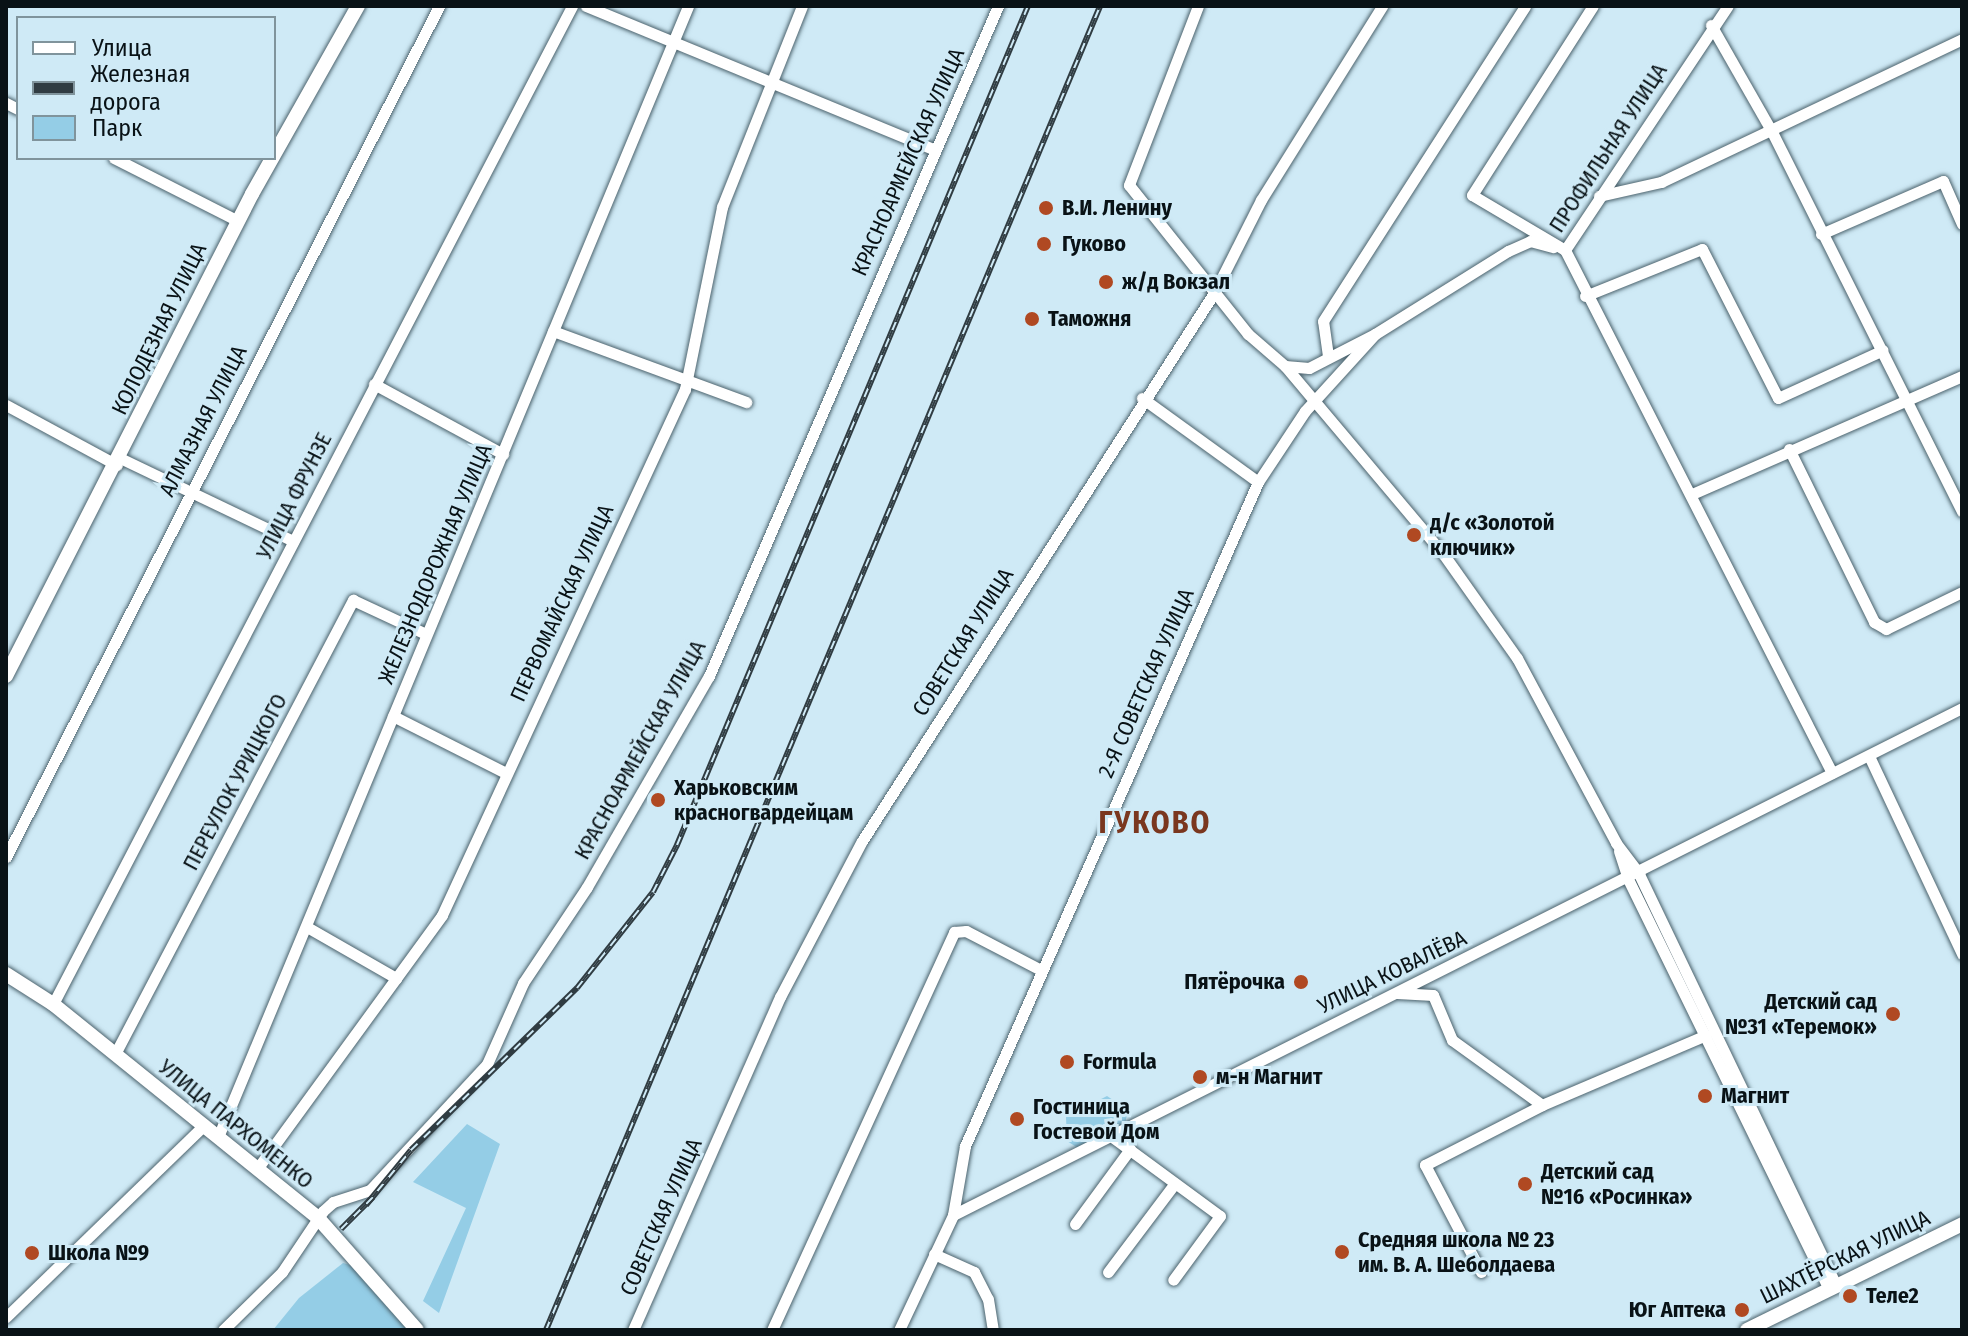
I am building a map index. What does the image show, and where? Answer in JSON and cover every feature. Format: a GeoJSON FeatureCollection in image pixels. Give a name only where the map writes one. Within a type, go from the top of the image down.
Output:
{"type":"FeatureCollection","features":[{"type":"Feature","properties":{"kind":"street","name":"КОЛОДЕЗНАЯ УЛИЦА"},"geometry":{"type":"LineString","coordinates":[[276,153],[358,6]]}},
{"type":"Feature","properties":{"kind":"street","name":"АЛМАЗНАЯ УЛИЦА"},"geometry":{"type":"LineString","coordinates":[[6,857],[189,491],[439,6]]}},
{"type":"Feature","properties":{"kind":"street","name":"УЛИЦА ФРУНЗЕ"},"geometry":{"type":"LineString","coordinates":[[53,1004],[572,6]]}},
{"type":"Feature","properties":{"kind":"street"},"geometry":{"type":"LineString","coordinates":[[586,6],[935,150]]}},
{"type":"Feature","properties":{"kind":"street","name":"ЖЕЛЕЗНОДОРОЖНАЯ УЛИЦА"},"geometry":{"type":"LineString","coordinates":[[218,1137],[688,6]]}},
{"type":"Feature","properties":{"kind":"street","name":"ПЕРВОМАЙСКАЯ УЛИЦА"},"geometry":{"type":"LineString","coordinates":[[257,1169],[442,915],[687,380],[722,207],[802,6]]}},
{"type":"Feature","properties":{"kind":"street","name":"КРАСНОАРМЕЙСКАЯ УЛИЦА"},"geometry":{"type":"LineString","coordinates":[[223,1330],[282,1272],[318,1218],[333,1202],[370,1190],[487,1064],[523,983],[587,887],[709,676],[998,6]]}},
{"type":"Feature","properties":{"kind":"street"},"geometry":{"type":"LineString","coordinates":[[1198,6],[1129,185],[1248,334],[1285,366],[1477,598],[1539,696],[1616,843],[1833,1287]]}},
{"type":"Feature","properties":{"kind":"street","name":"СОВЕТСКАЯ УЛИЦА"},"geometry":{"type":"LineString","coordinates":[[633,1330],[780,997],[862,841],[1142,398],[1214,293],[1261,200],[1382,6]]}},
{"type":"Feature","properties":{"kind":"street"},"geometry":{"type":"LineString","coordinates":[[1328,356],[1323,321],[1525,6]]}},
{"type":"Feature","properties":{"kind":"street"},"geometry":{"type":"LineString","coordinates":[[1593,6],[1472,195],[1565,250],[1585,296],[1692,494],[1832,773]]}},
{"type":"Feature","properties":{"kind":"street","name":"ПРОФИЛЬНАЯ УЛИЦА"},"geometry":{"type":"LineString","coordinates":[[1285,366],[1309,368],[1375,334],[1508,251],[1530,241],[1565,250],[1711,25],[1728,6]]}},
{"type":"Feature","properties":{"kind":"street"},"geometry":{"type":"LineString","coordinates":[[1711,25],[1772,132],[1821,234],[1910,401],[1962,511]]}},
{"type":"Feature","properties":{"kind":"street"},"geometry":{"type":"LineString","coordinates":[[1599,196],[1661,182],[1772,132],[1962,39]]}},
{"type":"Feature","properties":{"kind":"street"},"geometry":{"type":"LineString","coordinates":[[118,160],[238,221]]}},
{"type":"Feature","properties":{"kind":"street","name":"КОЛОДЕЗНАЯ УЛИЦА"},"geometry":{"type":"LineString","coordinates":[[6,676],[272,160]]}},
{"type":"Feature","properties":{"kind":"street"},"geometry":{"type":"LineString","coordinates":[[1821,234],[1943,181],[1962,224]]}},
{"type":"Feature","properties":{"kind":"street"},"geometry":{"type":"LineString","coordinates":[[1585,296],[1702,249],[1778,398],[1883,350]]}},
{"type":"Feature","properties":{"kind":"street"},"geometry":{"type":"LineString","coordinates":[[553,331],[746,402]]}},
{"type":"Feature","properties":{"kind":"street","name":"2-Я СОВЕТСКАЯ УЛИЦА"},"geometry":{"type":"LineString","coordinates":[[953,1215],[965,1146],[1039,969],[1258,482],[1314,402],[1375,334]]}},
{"type":"Feature","properties":{"kind":"street"},"geometry":{"type":"LineString","coordinates":[[1692,494],[1962,376]]}},
{"type":"Feature","properties":{"kind":"street"},"geometry":{"type":"LineString","coordinates":[[374,384],[503,454]]}},
{"type":"Feature","properties":{"kind":"street"},"geometry":{"type":"LineString","coordinates":[[1142,398],[1258,482]]}},
{"type":"Feature","properties":{"kind":"street"},"geometry":{"type":"LineString","coordinates":[[6,405],[118,462],[189,491],[293,541]]}},
{"type":"Feature","properties":{"kind":"street"},"geometry":{"type":"LineString","coordinates":[[1789,449],[1874,622],[1886,629],[1962,592]]}},
{"type":"Feature","properties":{"kind":"street","name":"ПЕРЕУЛОК УРИЦКОГО"},"geometry":{"type":"LineString","coordinates":[[115,1054],[353,600],[426,634]]}},
{"type":"Feature","properties":{"kind":"street","name":"УЛИЦА КОВАЛЁВА"},"geometry":{"type":"LineString","coordinates":[[953,1215],[1393,993],[1633,877],[1962,708]]}},
{"type":"Feature","properties":{"kind":"street"},"geometry":{"type":"LineString","coordinates":[[393,716],[506,773]]}},
{"type":"Feature","properties":{"kind":"street"},"geometry":{"type":"LineString","coordinates":[[1869,756],[1962,954]]}},
{"type":"Feature","properties":{"kind":"street"},"geometry":{"type":"LineString","coordinates":[[1633,877],[1706,1035],[1833,1287]]}},
{"type":"Feature","properties":{"kind":"street"},"geometry":{"type":"LineString","coordinates":[[307,927],[396,978]]}},
{"type":"Feature","properties":{"kind":"street"},"geometry":{"type":"LineString","coordinates":[[772,1330],[954,932],[966,931],[1039,969]]}},
{"type":"Feature","properties":{"kind":"street","name":"УЛИЦА ПАРХОМЕНКО"},"geometry":{"type":"LineString","coordinates":[[6,974],[53,1004],[318,1218],[417,1330]]}},
{"type":"Feature","properties":{"kind":"street"},"geometry":{"type":"LineString","coordinates":[[1393,993],[1433,995],[1452,1040],[1542,1105]]}},
{"type":"Feature","properties":{"kind":"street"},"geometry":{"type":"LineString","coordinates":[[1481,1272],[1425,1165],[1542,1105],[1706,1035]]}},
{"type":"Feature","properties":{"kind":"street"},"geometry":{"type":"LineString","coordinates":[[6,1317],[202,1127]]}},
{"type":"Feature","properties":{"kind":"street"},"geometry":{"type":"LineString","coordinates":[[1111,1136],[1220,1216],[1173,1280]]}},
{"type":"Feature","properties":{"kind":"street"},"geometry":{"type":"LineString","coordinates":[[1075,1224],[1130,1149]]}},
{"type":"Feature","properties":{"kind":"street"},"geometry":{"type":"LineString","coordinates":[[1108,1272],[1175,1183]]}},
{"type":"Feature","properties":{"kind":"street"},"geometry":{"type":"LineString","coordinates":[[899,1330],[953,1215]]}},
{"type":"Feature","properties":{"kind":"street","name":"ШАХТЁРСКАЯ УЛИЦА"},"geometry":{"type":"LineString","coordinates":[[1747,1330],[1962,1224]]}},
{"type":"Feature","properties":{"kind":"street"},"geometry":{"type":"LineString","coordinates":[[934,1254],[974,1272],[988,1299],[993,1330]]}},
{"type":"Feature","properties":{"kind":"green space"},"geometry":{"type":"Polygon","coordinates":[[[1107,1096],[1128,1110],[1125,1124],[1078,1148],[1067,1141],[1066,1117],[1107,1096]]]}},
{"type":"Feature","properties":{"kind":"green space"},"geometry":{"type":"Polygon","coordinates":[[[467,1124],[500,1144],[439,1313],[423,1301],[466,1208],[413,1182],[467,1124]]]}},
{"type":"Feature","properties":{"kind":"green space"},"geometry":{"type":"Polygon","coordinates":[[[343,1263],[357,1267],[410,1330],[273,1330],[299,1298],[343,1263]]]}},
{"type":"Feature","properties":{"kind":"railway"},"geometry":{"type":"LineString","coordinates":[[366,1205],[411,1150],[577,988],[653,892],[677,845],[1028,6]]}},
{"type":"Feature","properties":{"kind":"railway"},"geometry":{"type":"LineString","coordinates":[[546,1330],[1100,6]]}},
{"type":"Feature","properties":{"kind":"railway"},"geometry":{"type":"LineString","coordinates":[[341,1229],[373,1197]]}},
{"type":"Feature","properties":{"kind":"place","name":"В.И. Ленину"},"geometry":{"type":"Point","coordinates":[1046,208]}},
{"type":"Feature","properties":{"kind":"place","name":"Гуково"},"geometry":{"type":"Point","coordinates":[1044,244]}},
{"type":"Feature","properties":{"kind":"place","name":"ж/д Вокзал"},"geometry":{"type":"Point","coordinates":[1106,282]}},
{"type":"Feature","properties":{"kind":"place","name":"Таможня"},"geometry":{"type":"Point","coordinates":[1032,319]}},
{"type":"Feature","properties":{"kind":"place","name":"д/с «Золотой ключик»"},"geometry":{"type":"Point","coordinates":[1414,535]}},
{"type":"Feature","properties":{"kind":"place","name":"Харьковским красногвардейцам"},"geometry":{"type":"Point","coordinates":[658,800]}},
{"type":"Feature","properties":{"kind":"place","name":"Пятёрочка"},"geometry":{"type":"Point","coordinates":[1301,982]}},
{"type":"Feature","properties":{"kind":"place","name":"Детский сад №31 «Теремок»"},"geometry":{"type":"Point","coordinates":[1893,1014]}},
{"type":"Feature","properties":{"kind":"place","name":"Formula"},"geometry":{"type":"Point","coordinates":[1067,1062]}},
{"type":"Feature","properties":{"kind":"place","name":"м-н Магнит"},"geometry":{"type":"Point","coordinates":[1200,1077]}},
{"type":"Feature","properties":{"kind":"place","name":"Магнит"},"geometry":{"type":"Point","coordinates":[1705,1096]}},
{"type":"Feature","properties":{"kind":"place","name":"Гостиница Гостевой Дом"},"geometry":{"type":"Point","coordinates":[1017,1119]}},
{"type":"Feature","properties":{"kind":"place","name":"Детский сад №16 «Росинка»"},"geometry":{"type":"Point","coordinates":[1525,1184]}},
{"type":"Feature","properties":{"kind":"place","name":"Средняя школа № 23 им. В. А. Шеболдаева"},"geometry":{"type":"Point","coordinates":[1342,1252]}},
{"type":"Feature","properties":{"kind":"place","name":"Школа №9"},"geometry":{"type":"Point","coordinates":[32,1253]}},
{"type":"Feature","properties":{"kind":"place","name":"Теле2"},"geometry":{"type":"Point","coordinates":[1850,1296]}},
{"type":"Feature","properties":{"kind":"place","name":"Юг Аптека"},"geometry":{"type":"Point","coordinates":[1742,1310]}},
{"type":"Feature","properties":{"kind":"district","name":"ГУКОВО"},"geometry":{"type":"Point","coordinates":[1155,823]}}]}
